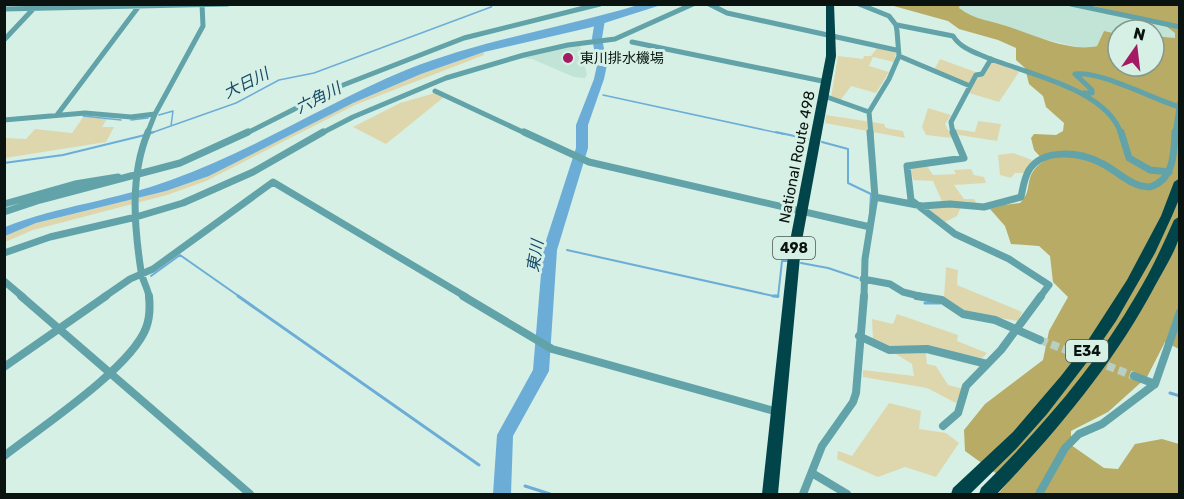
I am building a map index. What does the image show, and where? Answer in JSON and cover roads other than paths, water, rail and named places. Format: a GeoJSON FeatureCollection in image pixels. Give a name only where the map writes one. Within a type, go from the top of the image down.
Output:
{"type":"FeatureCollection","features":[{"type":"Feature","properties":{"kind":"highway","name":"National Route 498"},"geometry":{"type":"LineString","coordinates":[[770,495],[795,246],[831,56],[830,4]]}},
{"type":"Feature","properties":{"kind":"highway","name":"E34"},"geometry":{"type":"LineString","coordinates":[[958,495],[1018,436],[1097,337],[1126,293],[1152,244],[1179,182]]}},
{"type":"Feature","properties":{"kind":"highway","name":"E34"},"geometry":{"type":"LineString","coordinates":[[987,495],[1029,452],[1113,347],[1162,260],[1179,220]]}},
{"type":"Feature","properties":{"kind":"street"},"geometry":{"type":"LineString","coordinates":[[4,9],[36,6],[228,4]]}},
{"type":"Feature","properties":{"kind":"street"},"geometry":{"type":"LineString","coordinates":[[4,212],[40,200],[134,177],[190,159],[338,87],[432,49],[482,33],[600,4]]}},
{"type":"Feature","properties":{"kind":"street"},"geometry":{"type":"LineString","coordinates":[[4,253],[50,237],[183,203],[220,188],[317,135],[417,89],[492,63],[584,42],[606,40],[693,4]]}},
{"type":"Feature","properties":{"kind":"street"},"geometry":{"type":"LineString","coordinates":[[708,4],[727,13],[831,35],[898,53],[970,86]]}},
{"type":"Feature","properties":{"kind":"street"},"geometry":{"type":"LineString","coordinates":[[803,495],[822,446],[853,402],[859,368],[864,279],[875,197],[869,112],[889,79],[898,53],[897,26],[892,17],[859,4]]}},
{"type":"Feature","properties":{"kind":"street"},"geometry":{"type":"LineString","coordinates":[[1071,4],[1179,27]]}},
{"type":"Feature","properties":{"kind":"street"},"geometry":{"type":"LineString","coordinates":[[4,456],[111,373],[132,351],[146,328],[150,305],[148,289],[141,274],[134,177],[138,156],[155,114],[203,27],[202,5]]}},
{"type":"Feature","properties":{"kind":"street"},"geometry":{"type":"LineString","coordinates":[[4,40],[36,6]]}},
{"type":"Feature","properties":{"kind":"street"},"geometry":{"type":"LineString","coordinates":[[57,115],[139,6]]}},
{"type":"Feature","properties":{"kind":"street"},"geometry":{"type":"LineString","coordinates":[[897,26],[953,36],[958,44],[991,59],[1059,82],[1080,93],[1107,110],[1118,123],[1130,158],[1150,170],[1169,171]]}},
{"type":"Feature","properties":{"kind":"street"},"geometry":{"type":"LineString","coordinates":[[632,42],[826,82]]}},
{"type":"Feature","properties":{"kind":"street"},"geometry":{"type":"LineString","coordinates":[[943,426],[958,413],[966,386],[1017,328],[1049,285],[1009,259],[955,234],[911,200],[907,166],[964,158],[950,126],[976,75],[982,74],[991,59]]}},
{"type":"Feature","properties":{"kind":"street"},"geometry":{"type":"LineString","coordinates":[[875,197],[915,204],[984,207],[1017,200],[1021,197],[1027,172],[1038,160],[1066,155],[1092,159],[1142,187],[1156,186],[1169,171],[1179,105],[1160,101],[1123,84],[1078,73],[1077,77],[1092,90],[1089,94],[1080,93]]}},
{"type":"Feature","properties":{"kind":"street"},"geometry":{"type":"LineString","coordinates":[[435,91],[586,160],[620,170],[870,227]]}},
{"type":"Feature","properties":{"kind":"street"},"geometry":{"type":"LineString","coordinates":[[824,96],[869,112]]}},
{"type":"Feature","properties":{"kind":"street"},"geometry":{"type":"LineString","coordinates":[[4,120],[85,113],[131,117],[155,114]]}},
{"type":"Feature","properties":{"kind":"street"},"geometry":{"type":"LineString","coordinates":[[4,204],[101,178],[134,177]]}},
{"type":"Feature","properties":{"kind":"street"},"geometry":{"type":"LineString","coordinates":[[4,367],[105,296],[153,269],[273,182],[552,350],[778,412]]}},
{"type":"Feature","properties":{"kind":"street"},"geometry":{"type":"LineString","coordinates":[[864,279],[890,284],[903,292],[928,299],[942,300],[970,316],[995,320],[1040,340]]}},
{"type":"Feature","properties":{"kind":"street"},"geometry":{"type":"LineString","coordinates":[[4,280],[250,495]]}},
{"type":"Feature","properties":{"kind":"street"},"geometry":{"type":"LineString","coordinates":[[1039,495],[1065,448],[1079,434],[1102,424],[1155,384],[1179,312]]}},
{"type":"Feature","properties":{"kind":"street"},"geometry":{"type":"LineString","coordinates":[[860,336],[889,350],[927,349],[987,364]]}},
{"type":"Feature","properties":{"kind":"street"},"geometry":{"type":"LineString","coordinates":[[1134,376],[1155,384]]}},
{"type":"Feature","properties":{"kind":"street"},"geometry":{"type":"LineString","coordinates":[[812,473],[847,495]]}},
{"type":"Feature","properties":{"kind":"water"},"geometry":{"type":"Polygon","coordinates":[[[638,5],[661,5],[592,27],[484,52],[421,74],[353,103],[209,176],[166,191],[36,223],[5,236],[5,227],[25,220],[151,187],[201,168],[406,70],[463,50],[638,5]]]}},
{"type":"Feature","properties":{"kind":"waterway","name":"大日川"},"geometry":{"type":"LineString","coordinates":[[171,126],[236,103],[279,80],[314,73],[491,7],[493,4]]}},
{"type":"Feature","properties":{"kind":"waterway","name":"東川"},"geometry":{"type":"LineString","coordinates":[[502,494],[505,435],[541,371],[550,250],[582,148],[582,125],[599,79],[602,65],[597,38],[600,20]]}},
{"type":"Feature","properties":{"kind":"waterway"},"geometry":{"type":"LineString","coordinates":[[580,60],[601,58]]}},
{"type":"Feature","properties":{"kind":"waterway"},"geometry":{"type":"LineString","coordinates":[[603,95],[783,134]]}},
{"type":"Feature","properties":{"kind":"waterway"},"geometry":{"type":"LineString","coordinates":[[159,115],[173,111],[171,126]]}},
{"type":"Feature","properties":{"kind":"waterway"},"geometry":{"type":"LineString","coordinates":[[83,116],[121,120]]}},
{"type":"Feature","properties":{"kind":"waterway"},"geometry":{"type":"LineString","coordinates":[[131,120],[148,118]]}},
{"type":"Feature","properties":{"kind":"waterway","name":"大日川"},"geometry":{"type":"LineString","coordinates":[[154,132],[151,133],[171,126]]}},
{"type":"Feature","properties":{"kind":"waterway"},"geometry":{"type":"LineString","coordinates":[[776,132],[808,139]]}},
{"type":"Feature","properties":{"kind":"waterway","name":"大日川"},"geometry":{"type":"LineString","coordinates":[[4,163],[63,155],[145,135]]}},
{"type":"Feature","properties":{"kind":"waterway"},"geometry":{"type":"LineString","coordinates":[[822,142],[848,149],[848,183],[871,194],[870,211]]}},
{"type":"Feature","properties":{"kind":"waterway"},"geometry":{"type":"LineString","coordinates":[[567,250],[774,296]]}},
{"type":"Feature","properties":{"kind":"waterway"},"geometry":{"type":"LineString","coordinates":[[151,276],[180,255],[240,297]]}},
{"type":"Feature","properties":{"kind":"waterway"},"geometry":{"type":"LineString","coordinates":[[774,296],[778,297],[782,261],[787,261]]}},
{"type":"Feature","properties":{"kind":"waterway"},"geometry":{"type":"LineString","coordinates":[[801,263],[828,268],[858,278]]}},
{"type":"Feature","properties":{"kind":"waterway"},"geometry":{"type":"LineString","coordinates":[[238,296],[479,465]]}},
{"type":"Feature","properties":{"kind":"waterway"},"geometry":{"type":"LineString","coordinates":[[774,296],[778,296]]}},
{"type":"Feature","properties":{"kind":"waterway"},"geometry":{"type":"LineString","coordinates":[[925,303],[940,303]]}},
{"type":"Feature","properties":{"kind":"waterway"},"geometry":{"type":"LineString","coordinates":[[1170,393],[1180,396]]}},
{"type":"Feature","properties":{"kind":"waterway"},"geometry":{"type":"LineString","coordinates":[[525,486],[550,494]]}},
{"type":"Feature","properties":{"kind":"tunnel"},"geometry":{"type":"LineString","coordinates":[[1040,340],[1134,376]]}},
{"type":"Feature","properties":{"kind":"place","name":"東川排水機場"},"geometry":{"type":"Point","coordinates":[568,58]}},
{"type":"Feature","properties":{"kind":"water label","name":"六角川"},"geometry":{"type":"Point","coordinates":[318,98]}}]}
